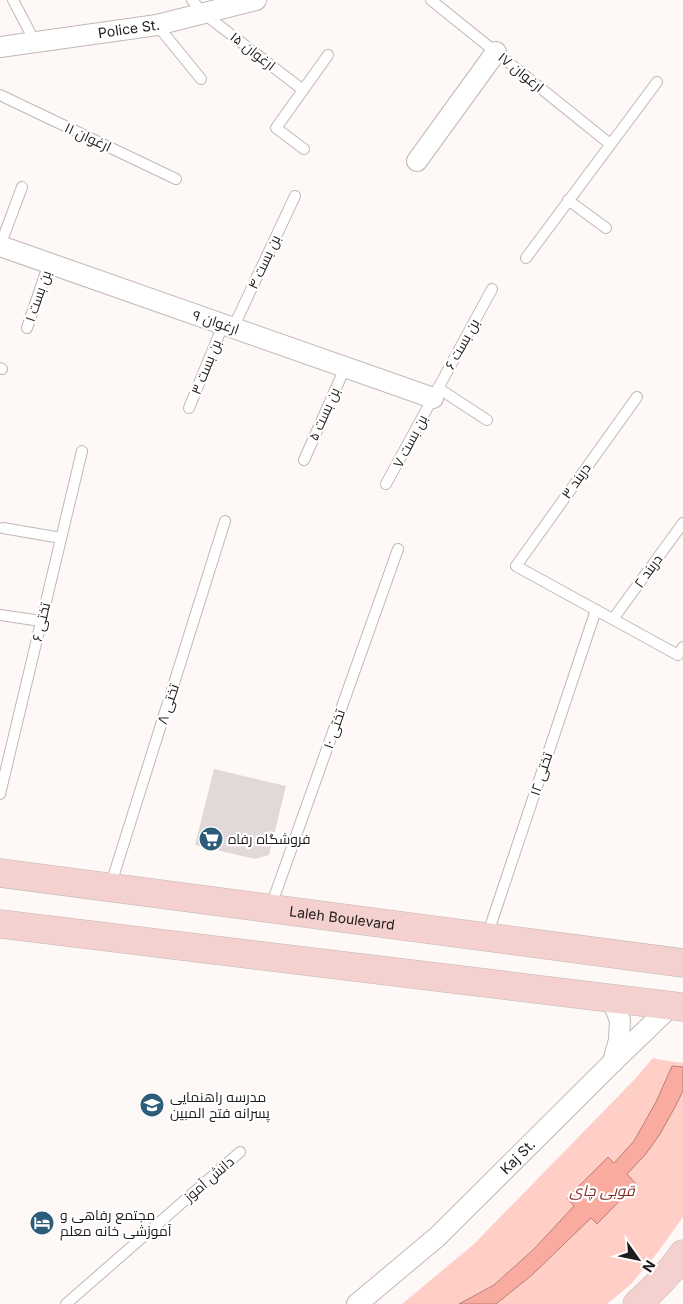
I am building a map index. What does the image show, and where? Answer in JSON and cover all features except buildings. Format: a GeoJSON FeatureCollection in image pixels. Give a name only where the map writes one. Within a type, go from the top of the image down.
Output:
{"type":"FeatureCollection","features":[{"type":"Feature","properties":{"kind":"street","name":"Police St."},"geometry":{"type":"LineString","coordinates":[[0,47],[157,25],[197,6],[256,0]]}},
{"type":"Feature","properties":{"kind":"street"},"geometry":{"type":"LineString","coordinates":[[417,161],[496,52]]}},
{"type":"Feature","properties":{"kind":"street","name":"ارغوان ۹"},"geometry":{"type":"LineString","coordinates":[[0,246],[345,368],[435,393]]}},
{"type":"Feature","properties":{"kind":"street","name":"Laleh Boulevard"},"geometry":{"type":"LineString","coordinates":[[0,873],[683,963]]}},
{"type":"Feature","properties":{"kind":"street"},"geometry":{"type":"LineString","coordinates":[[0,924],[678,1006]]}},
{"type":"Feature","properties":{"kind":"street"},"geometry":{"type":"LineString","coordinates":[[612,998],[620,1020],[619,1040],[613,1062]]}},
{"type":"Feature","properties":{"kind":"street","name":"Kaj St."},"geometry":{"type":"LineString","coordinates":[[357,1304],[437,1237],[613,1062],[678,1006]]}},
{"type":"Feature","properties":{"kind":"street"},"geometry":{"type":"LineString","coordinates":[[637,1304],[654,1289],[683,1254]]}},
{"type":"Feature","properties":{"kind":"lane"},"geometry":{"type":"LineString","coordinates":[[13,0],[35,42]]}},
{"type":"Feature","properties":{"kind":"lane","name":"ارغوان ۱۷"},"geometry":{"type":"LineString","coordinates":[[431,0],[610,144]]}},
{"type":"Feature","properties":{"kind":"lane","name":"ارغوان ۱۵"},"geometry":{"type":"LineString","coordinates":[[197,6],[303,90]]}},
{"type":"Feature","properties":{"kind":"lane"},"geometry":{"type":"LineString","coordinates":[[157,25],[201,79]]}},
{"type":"Feature","properties":{"kind":"lane"},"geometry":{"type":"LineString","coordinates":[[304,149],[276,128],[328,55]]}},
{"type":"Feature","properties":{"kind":"lane"},"geometry":{"type":"LineString","coordinates":[[526,258],[657,82]]}},
{"type":"Feature","properties":{"kind":"lane","name":"ارغوان ۱۱"},"geometry":{"type":"LineString","coordinates":[[0,95],[176,178]]}},
{"type":"Feature","properties":{"kind":"lane"},"geometry":{"type":"LineString","coordinates":[[0,246],[22,187]]}},
{"type":"Feature","properties":{"kind":"lane","name":"بن بست ۴"},"geometry":{"type":"LineString","coordinates":[[228,326],[295,196]]}},
{"type":"Feature","properties":{"kind":"lane"},"geometry":{"type":"LineString","coordinates":[[568,200],[606,228]]}},
{"type":"Feature","properties":{"kind":"lane","name":"بن بست ۱"},"geometry":{"type":"LineString","coordinates":[[27,328],[50,263]]}},
{"type":"Feature","properties":{"kind":"lane","name":"بن بست ۶"},"geometry":{"type":"LineString","coordinates":[[435,393],[492,289]]}},
{"type":"Feature","properties":{"kind":"lane","name":"بن بست ۳"},"geometry":{"type":"LineString","coordinates":[[188,408],[228,326]]}},
{"type":"Feature","properties":{"kind":"lane","name":"بن بست ۵"},"geometry":{"type":"LineString","coordinates":[[304,460],[345,368]]}},
{"type":"Feature","properties":{"kind":"lane"},"geometry":{"type":"LineString","coordinates":[[435,393],[487,420]]}},
{"type":"Feature","properties":{"kind":"lane","name":"بن بست ۷"},"geometry":{"type":"LineString","coordinates":[[386,484],[435,393]]}},
{"type":"Feature","properties":{"kind":"lane","name":"دربند ۳"},"geometry":{"type":"LineString","coordinates":[[596,610],[516,566],[637,397]]}},
{"type":"Feature","properties":{"kind":"lane","name":"تختی ۶"},"geometry":{"type":"LineString","coordinates":[[0,794],[82,450]]}},
{"type":"Feature","properties":{"kind":"lane","name":"تختی ۸"},"geometry":{"type":"LineString","coordinates":[[110,888],[226,521]]}},
{"type":"Feature","properties":{"kind":"lane","name":"دربند ۲"},"geometry":{"type":"LineString","coordinates":[[613,619],[683,523]]}},
{"type":"Feature","properties":{"kind":"lane"},"geometry":{"type":"LineString","coordinates":[[3,528],[61,538]]}},
{"type":"Feature","properties":{"kind":"lane","name":"تختی ۱۰"},"geometry":{"type":"LineString","coordinates":[[270,909],[398,549]]}},
{"type":"Feature","properties":{"kind":"lane"},"geometry":{"type":"LineString","coordinates":[[596,610],[680,651]]}},
{"type":"Feature","properties":{"kind":"lane","name":"تختی ۱۲"},"geometry":{"type":"LineString","coordinates":[[486,937],[596,610]]}},
{"type":"Feature","properties":{"kind":"lane"},"geometry":{"type":"LineString","coordinates":[[0,615],[41,621]]}},
{"type":"Feature","properties":{"kind":"lane","name":"دانش آموز"},"geometry":{"type":"LineString","coordinates":[[66,1304],[240,1152]]}},
{"type":"Feature","properties":{"kind":"shaded area"},"geometry":{"type":"Polygon","coordinates":[[[653,1058],[683,1063],[683,1217],[658,1252],[631,1284],[607,1304],[402,1304],[474,1244],[634,1080],[653,1058]]]}},
{"type":"Feature","properties":{"kind":"water","name":"قوبی چای"},"geometry":{"type":"Polygon","coordinates":[[[672,1066],[683,1067],[683,1091],[660,1134],[645,1155],[627,1174],[636,1184],[597,1224],[591,1218],[532,1275],[496,1304],[459,1304],[494,1285],[534,1249],[574,1206],[567,1198],[608,1157],[614,1163],[634,1141],[656,1102],[672,1066]]]}},
{"type":"Feature","properties":{"kind":"place","name":"فروشگاه رفاه"},"geometry":{"type":"Point","coordinates":[211,839]}},
{"type":"Feature","properties":{"kind":"place","name":"مدرسه راهنمایی پسرانه فتح المبین"},"geometry":{"type":"Point","coordinates":[152,1105]}},
{"type":"Feature","properties":{"kind":"place","name":"مجتمع رفاهی و آموزشی خانه معلم"},"geometry":{"type":"Point","coordinates":[42,1223]}}]}
